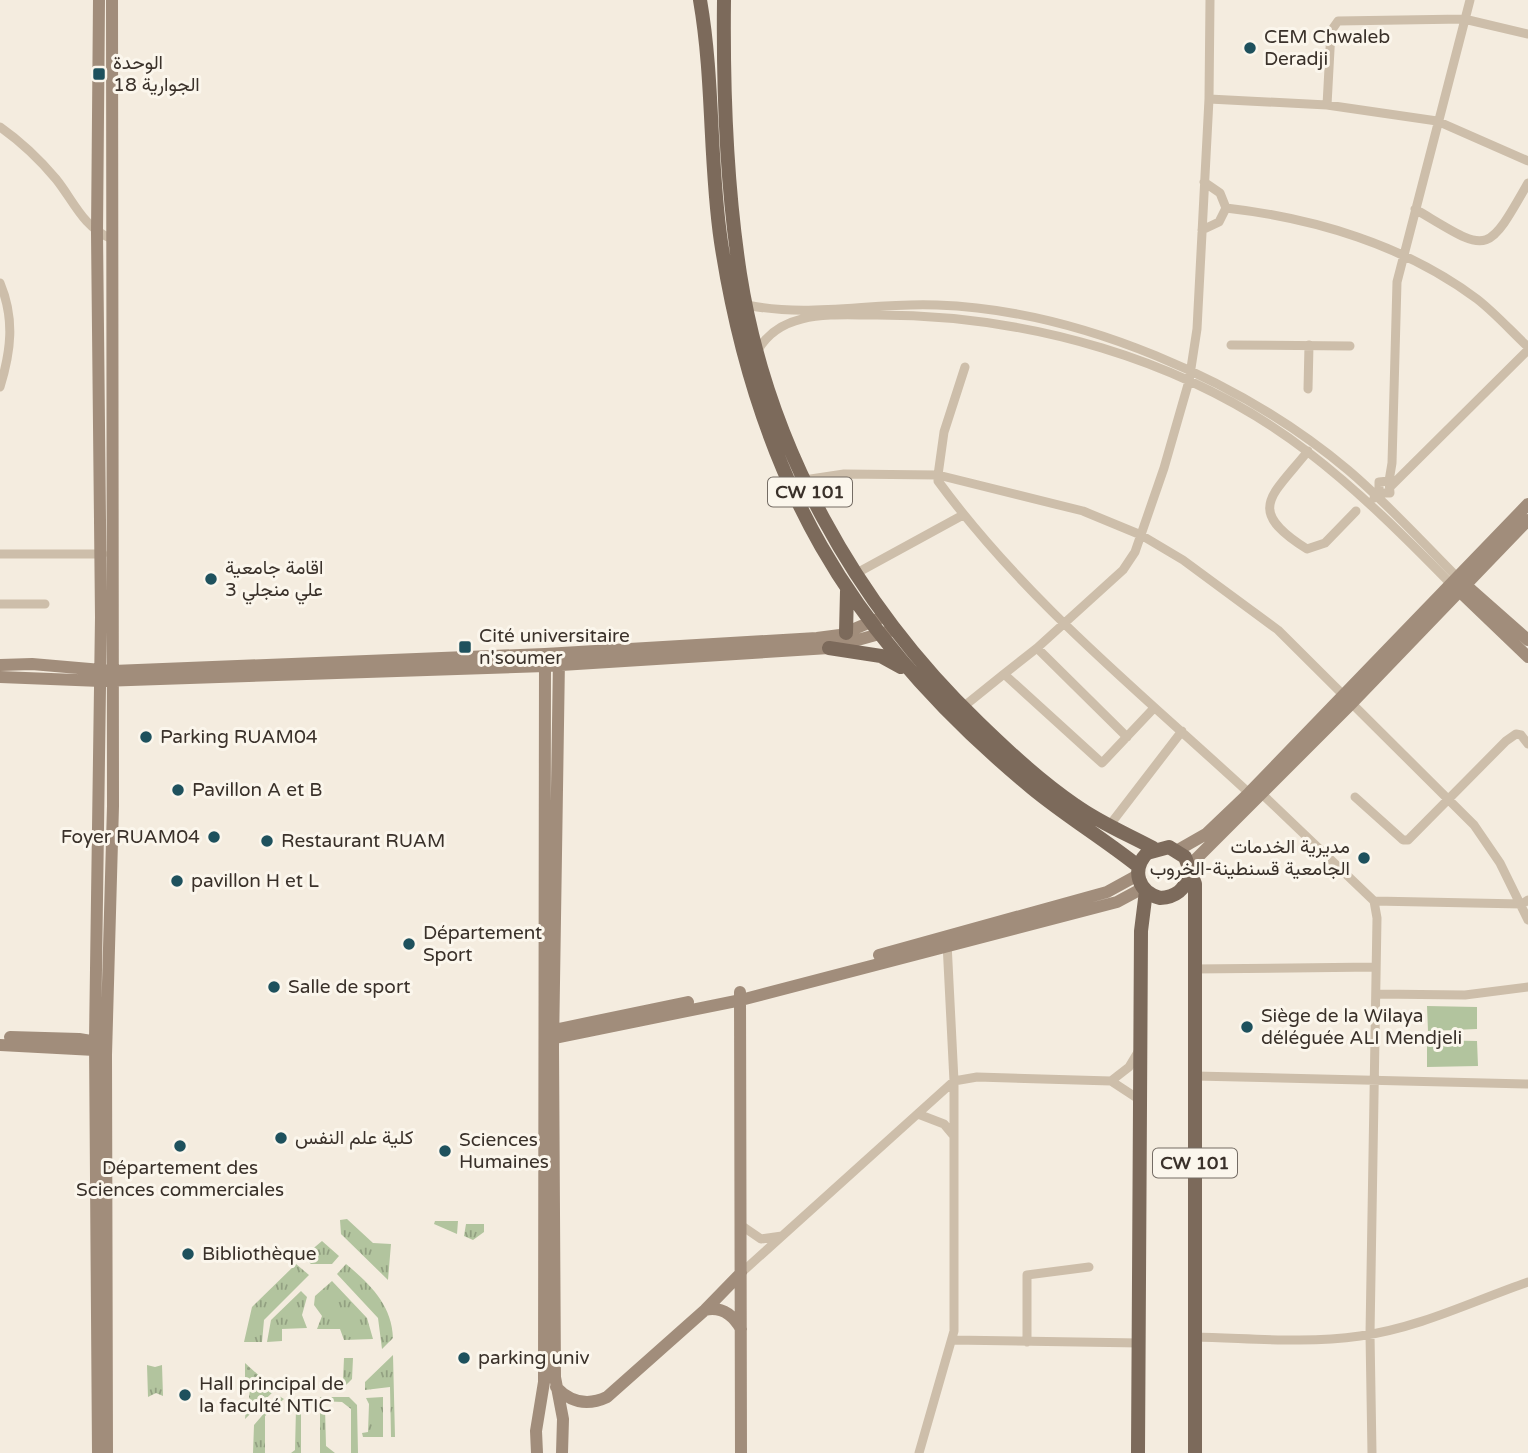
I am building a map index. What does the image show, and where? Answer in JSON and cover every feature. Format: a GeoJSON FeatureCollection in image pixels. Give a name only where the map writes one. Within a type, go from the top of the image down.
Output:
{"type":"FeatureCollection","features":[{"type":"Feature","properties":{"kind":"main road"},"geometry":{"type":"LineString","coordinates":[[99,0],[97,233],[107,554]]}},
{"type":"Feature","properties":{"kind":"main road"},"geometry":{"type":"LineString","coordinates":[[98,1453],[99,1045],[107,676],[112,0]]}},
{"type":"Feature","properties":{"kind":"main road","name":"CW 101"},"geometry":{"type":"LineString","coordinates":[[700,0],[709,73],[720,238],[736,333],[750,383],[788,482],[819,546],[874,629],[912,674],[1031,787],[1141,880],[1138,1453]]}},
{"type":"Feature","properties":{"kind":"main road","name":"CW 101"},"geometry":{"type":"LineString","coordinates":[[724,0],[723,46],[734,217],[747,305],[776,408],[804,480],[855,574],[893,630],[963,707],[1024,766],[1074,805],[1108,826],[1153,848]]}},
{"type":"Feature","properties":{"kind":"main road"},"geometry":{"type":"LineString","coordinates":[[1459,585],[1528,504]]}},
{"type":"Feature","properties":{"kind":"main road"},"geometry":{"type":"LineString","coordinates":[[1141,880],[1160,898],[1169,897],[1183,889],[1189,870],[1255,793],[1459,585],[1528,520]]}},
{"type":"Feature","properties":{"kind":"main road"},"geometry":{"type":"LineString","coordinates":[[1459,585],[1528,640]]}},
{"type":"Feature","properties":{"kind":"main road"},"geometry":{"type":"LineString","coordinates":[[1459,585],[1528,657]]}},
{"type":"Feature","properties":{"kind":"main road"},"geometry":{"type":"LineString","coordinates":[[829,648],[843,637],[847,590]]}},
{"type":"Feature","properties":{"kind":"main road"},"geometry":{"type":"LineString","coordinates":[[874,629],[884,617]]}},
{"type":"Feature","properties":{"kind":"main road"},"geometry":{"type":"LineString","coordinates":[[0,677],[107,676],[552,660],[691,651],[843,637],[874,629],[893,630]]}},
{"type":"Feature","properties":{"kind":"main road"},"geometry":{"type":"LineString","coordinates":[[691,651],[829,648],[881,656],[912,674]]}},
{"type":"Feature","properties":{"kind":"main road"},"geometry":{"type":"LineString","coordinates":[[537,1453],[536,1431],[543,1403],[550,1034],[552,660]]}},
{"type":"Feature","properties":{"kind":"main road"},"geometry":{"type":"LineString","coordinates":[[0,666],[32,664],[107,676]]}},
{"type":"Feature","properties":{"kind":"main road"},"geometry":{"type":"LineString","coordinates":[[1178,850],[1206,834],[1255,793]]}},
{"type":"Feature","properties":{"kind":"main road"},"geometry":{"type":"LineString","coordinates":[[1141,880],[1153,848],[1169,847],[1178,850],[1189,870]]}},
{"type":"Feature","properties":{"kind":"main road","name":"CW 101"},"geometry":{"type":"LineString","coordinates":[[1189,870],[1195,893],[1195,1453]]}},
{"type":"Feature","properties":{"kind":"main road"},"geometry":{"type":"LineString","coordinates":[[550,1034],[740,996],[947,942],[1141,880]]}},
{"type":"Feature","properties":{"kind":"main road"},"geometry":{"type":"LineString","coordinates":[[740,996],[741,1453]]}},
{"type":"Feature","properties":{"kind":"main road"},"geometry":{"type":"LineString","coordinates":[[550,1034],[562,1453]]}},
{"type":"Feature","properties":{"kind":"main road"},"geometry":{"type":"LineString","coordinates":[[0,1037],[99,1045]]}},
{"type":"Feature","properties":{"kind":"main road"},"geometry":{"type":"LineString","coordinates":[[0,1045],[99,1045]]}},
{"type":"Feature","properties":{"kind":"main road"},"geometry":{"type":"LineString","coordinates":[[99,1045],[107,1453]]}},
{"type":"Feature","properties":{"kind":"main road"},"geometry":{"type":"LineString","coordinates":[[543,1403],[559,1400],[600,1400],[614,1392],[705,1310],[741,1273]]}},
{"type":"Feature","properties":{"kind":"main road"},"geometry":{"type":"LineString","coordinates":[[705,1310],[717,1309],[726,1312],[735,1318],[741,1329]]}},
{"type":"Feature","properties":{"kind":"main road"},"geometry":{"type":"LineString","coordinates":[[559,1400],[576,1401]]}},
{"type":"Feature","properties":{"kind":"street"},"geometry":{"type":"LineString","coordinates":[[963,707],[1037,648],[1123,570],[1141,535],[1192,370],[1197,329],[1209,99],[1210,0]]}},
{"type":"Feature","properties":{"kind":"street"},"geometry":{"type":"LineString","coordinates":[[1390,484],[1395,309],[1402,255],[1470,0]]}},
{"type":"Feature","properties":{"kind":"street"},"geometry":{"type":"LineString","coordinates":[[1327,105],[1331,31],[1334,22],[1464,19],[1528,34]]}},
{"type":"Feature","properties":{"kind":"street"},"geometry":{"type":"LineString","coordinates":[[1209,99],[1327,105],[1437,121],[1528,160]]}},
{"type":"Feature","properties":{"kind":"street"},"geometry":{"type":"LineString","coordinates":[[1,128],[57,181],[71,204],[97,233],[110,238]]}},
{"type":"Feature","properties":{"kind":"street"},"geometry":{"type":"LineString","coordinates":[[1202,230],[1219,222],[1226,208],[1220,193],[1204,182]]}},
{"type":"Feature","properties":{"kind":"street"},"geometry":{"type":"LineString","coordinates":[[1415,209],[1463,238],[1486,242],[1494,238],[1506,222],[1528,183]]}},
{"type":"Feature","properties":{"kind":"street"},"geometry":{"type":"LineString","coordinates":[[1226,208],[1324,225],[1402,255],[1478,301],[1528,349],[1390,484]]}},
{"type":"Feature","properties":{"kind":"street"},"geometry":{"type":"LineString","coordinates":[[0,283],[8,303],[12,326],[8,363],[0,387]]}},
{"type":"Feature","properties":{"kind":"street"},"geometry":{"type":"LineString","coordinates":[[747,305],[788,310],[889,310],[973,319],[1105,350],[1217,393],[1374,498]]}},
{"type":"Feature","properties":{"kind":"street"},"geometry":{"type":"LineString","coordinates":[[758,350],[772,331],[792,320],[938,305],[1024,317],[1088,332],[1192,370],[1273,417],[1316,446],[1348,470],[1459,585]]}},
{"type":"Feature","properties":{"kind":"street"},"geometry":{"type":"LineString","coordinates":[[1231,345],[1350,346]]}},
{"type":"Feature","properties":{"kind":"street"},"geometry":{"type":"LineString","coordinates":[[1308,389],[1309,345]]}},
{"type":"Feature","properties":{"kind":"street"},"geometry":{"type":"LineString","coordinates":[[965,367],[941,443],[939,481],[963,515],[1062,624],[1374,901],[1525,902]]}},
{"type":"Feature","properties":{"kind":"street"},"geometry":{"type":"LineString","coordinates":[[1308,452],[1269,502],[1271,518],[1281,533],[1307,550],[1325,543],[1356,511]]}},
{"type":"Feature","properties":{"kind":"street"},"geometry":{"type":"LineString","coordinates":[[804,480],[845,474],[938,475],[1083,511],[1141,535],[1183,560],[1278,630],[1474,825],[1525,902],[1528,920]]}},
{"type":"Feature","properties":{"kind":"street"},"geometry":{"type":"LineString","coordinates":[[1374,498],[1379,482],[1390,484]]}},
{"type":"Feature","properties":{"kind":"street"},"geometry":{"type":"LineString","coordinates":[[855,574],[963,515]]}},
{"type":"Feature","properties":{"kind":"street"},"geometry":{"type":"LineString","coordinates":[[0,554],[107,554]]}},
{"type":"Feature","properties":{"kind":"street"},"geometry":{"type":"LineString","coordinates":[[0,604],[45,604]]}},
{"type":"Feature","properties":{"kind":"street"},"geometry":{"type":"LineString","coordinates":[[1037,648],[1127,737]]}},
{"type":"Feature","properties":{"kind":"street"},"geometry":{"type":"LineString","coordinates":[[1004,674],[1097,761],[1107,759],[1154,708]]}},
{"type":"Feature","properties":{"kind":"street"},"geometry":{"type":"LineString","coordinates":[[1108,826],[1182,731]]}},
{"type":"Feature","properties":{"kind":"street"},"geometry":{"type":"LineString","coordinates":[[1355,797],[1403,840],[1408,840],[1516,734],[1521,735],[1528,744]]}},
{"type":"Feature","properties":{"kind":"street"},"geometry":{"type":"LineString","coordinates":[[1372,1453],[1370,1334],[1376,995],[1374,901]]}},
{"type":"Feature","properties":{"kind":"street"},"geometry":{"type":"LineString","coordinates":[[919,1453],[952,1340],[954,1081],[947,942]]}},
{"type":"Feature","properties":{"kind":"street"},"geometry":{"type":"LineString","coordinates":[[1194,969],[1376,967]]}},
{"type":"Feature","properties":{"kind":"street"},"geometry":{"type":"LineString","coordinates":[[1376,995],[1465,995],[1528,987]]}},
{"type":"Feature","properties":{"kind":"street"},"geometry":{"type":"LineString","coordinates":[[1111,1081],[1129,1067],[1141,1046]]}},
{"type":"Feature","properties":{"kind":"street"},"geometry":{"type":"LineString","coordinates":[[1195,1076],[1528,1084]]}},
{"type":"Feature","properties":{"kind":"street"},"geometry":{"type":"LineString","coordinates":[[741,1273],[954,1081],[977,1077],[1111,1081],[1140,1100]]}},
{"type":"Feature","properties":{"kind":"street"},"geometry":{"type":"LineString","coordinates":[[918,1114],[944,1124],[954,1136]]}},
{"type":"Feature","properties":{"kind":"street"},"geometry":{"type":"LineString","coordinates":[[742,1226],[761,1239],[784,1236]]}},
{"type":"Feature","properties":{"kind":"street"},"geometry":{"type":"LineString","coordinates":[[1027,1342],[1027,1275],[1089,1267]]}},
{"type":"Feature","properties":{"kind":"street"},"geometry":{"type":"LineString","coordinates":[[1194,1337],[1279,1340],[1370,1334],[1424,1321],[1528,1282]]}},
{"type":"Feature","properties":{"kind":"street"},"geometry":{"type":"LineString","coordinates":[[952,1340],[1140,1343]]}},
{"type":"Feature","properties":{"kind":"green space"},"geometry":{"type":"Polygon","coordinates":[[[1427,1006],[1477,1007],[1477,1029],[1428,1031],[1427,1006]]]}},
{"type":"Feature","properties":{"kind":"green space"},"geometry":{"type":"Polygon","coordinates":[[[1427,1040],[1477,1041],[1478,1066],[1427,1067],[1427,1040]]]}},
{"type":"Feature","properties":{"kind":"green space"},"geometry":{"type":"Polygon","coordinates":[[[347,1219],[373,1243],[391,1244],[388,1280],[341,1234],[340,1220],[347,1219]]]}},
{"type":"Feature","properties":{"kind":"green space"},"geometry":{"type":"Polygon","coordinates":[[[435,1221],[458,1221],[457,1234],[434,1224],[435,1221]]]}},
{"type":"Feature","properties":{"kind":"green space"},"geometry":{"type":"Polygon","coordinates":[[[466,1224],[484,1224],[484,1232],[473,1240],[464,1236],[466,1224]]]}},
{"type":"Feature","properties":{"kind":"green space"},"geometry":{"type":"Polygon","coordinates":[[[322,1241],[339,1256],[332,1264],[311,1264],[303,1257],[322,1241]]]}},
{"type":"Feature","properties":{"kind":"green space"},"geometry":{"type":"Polygon","coordinates":[[[296,1264],[309,1275],[264,1320],[262,1342],[244,1342],[252,1307],[296,1264]]]}},
{"type":"Feature","properties":{"kind":"green space"},"geometry":{"type":"Polygon","coordinates":[[[346,1264],[378,1296],[389,1315],[393,1338],[382,1349],[378,1318],[337,1274],[346,1264]]]}},
{"type":"Feature","properties":{"kind":"green space"},"geometry":{"type":"Polygon","coordinates":[[[332,1281],[367,1318],[373,1339],[344,1340],[340,1329],[317,1329],[322,1316],[314,1305],[315,1296],[332,1281]]]}},
{"type":"Feature","properties":{"kind":"green space"},"geometry":{"type":"Polygon","coordinates":[[[301,1291],[307,1297],[302,1315],[307,1328],[282,1329],[282,1341],[267,1342],[271,1320],[301,1291]]]}},
{"type":"Feature","properties":{"kind":"green space"},"geometry":{"type":"Polygon","coordinates":[[[393,1355],[395,1437],[391,1437],[390,1387],[365,1390],[365,1382],[393,1355]]]}},
{"type":"Feature","properties":{"kind":"green space"},"geometry":{"type":"Polygon","coordinates":[[[344,1358],[353,1358],[352,1379],[346,1385],[320,1385],[320,1381],[343,1380],[344,1358]]]}},
{"type":"Feature","properties":{"kind":"green space"},"geometry":{"type":"Polygon","coordinates":[[[245,1363],[275,1390],[245,1419],[246,1408],[251,1402],[251,1383],[245,1380],[245,1363]]]}},
{"type":"Feature","properties":{"kind":"green space"},"geometry":{"type":"Polygon","coordinates":[[[147,1365],[162,1365],[163,1396],[156,1393],[148,1397],[147,1365]]]}},
{"type":"Feature","properties":{"kind":"green space"},"geometry":{"type":"Polygon","coordinates":[[[279,1396],[284,1399],[265,1416],[265,1453],[253,1453],[254,1425],[279,1396]]]}},
{"type":"Feature","properties":{"kind":"green space"},"geometry":{"type":"Polygon","coordinates":[[[320,1397],[349,1397],[357,1405],[358,1453],[351,1453],[351,1409],[342,1402],[320,1401],[320,1397]]]}},
{"type":"Feature","properties":{"kind":"green space"},"geometry":{"type":"Polygon","coordinates":[[[383,1397],[383,1437],[363,1437],[362,1433],[368,1432],[369,1404],[366,1398],[383,1397]]]}},
{"type":"Feature","properties":{"kind":"green space"},"geometry":{"type":"Polygon","coordinates":[[[325,1407],[326,1446],[335,1453],[320,1453],[320,1408],[325,1407]]]}},
{"type":"Feature","properties":{"kind":"green space"},"geometry":{"type":"Polygon","coordinates":[[[296,1408],[301,1408],[301,1453],[291,1453],[295,1450],[296,1408]]]}},
{"type":"Feature","properties":{"kind":"place","name":"CEM Chwaleb Deradji"},"geometry":{"type":"Point","coordinates":[1250,48]}},
{"type":"Feature","properties":{"kind":"place","name":"الوحدة الجوارية 18"},"geometry":{"type":"Point","coordinates":[99,74]}},
{"type":"Feature","properties":{"kind":"place","name":"اقامة جامعية علي منجلي 3"},"geometry":{"type":"Point","coordinates":[211,579]}},
{"type":"Feature","properties":{"kind":"place","name":"Cité universitaire n'soumer"},"geometry":{"type":"Point","coordinates":[465,647]}},
{"type":"Feature","properties":{"kind":"place","name":"Parking RUAM04"},"geometry":{"type":"Point","coordinates":[146,737]}},
{"type":"Feature","properties":{"kind":"place","name":"Pavillon A et B"},"geometry":{"type":"Point","coordinates":[178,790]}},
{"type":"Feature","properties":{"kind":"place","name":"Foyer RUAM04"},"geometry":{"type":"Point","coordinates":[214,837]}},
{"type":"Feature","properties":{"kind":"place","name":"Restaurant RUAM"},"geometry":{"type":"Point","coordinates":[267,841]}},
{"type":"Feature","properties":{"kind":"place","name":"مديرية الخدمات الجامعية قسنطينة-الخروب"},"geometry":{"type":"Point","coordinates":[1364,858]}},
{"type":"Feature","properties":{"kind":"place","name":"pavillon H et L"},"geometry":{"type":"Point","coordinates":[177,881]}},
{"type":"Feature","properties":{"kind":"place","name":"Département Sport"},"geometry":{"type":"Point","coordinates":[409,944]}},
{"type":"Feature","properties":{"kind":"place","name":"Salle de sport"},"geometry":{"type":"Point","coordinates":[274,987]}},
{"type":"Feature","properties":{"kind":"place","name":"Siège de la Wilaya déléguée ALI Mendjeli"},"geometry":{"type":"Point","coordinates":[1247,1027]}},
{"type":"Feature","properties":{"kind":"place","name":"كلية علم النفس"},"geometry":{"type":"Point","coordinates":[281,1138]}},
{"type":"Feature","properties":{"kind":"place","name":"Département des Sciences commerciales"},"geometry":{"type":"Point","coordinates":[180,1146]}},
{"type":"Feature","properties":{"kind":"place","name":"Sciences Humaines"},"geometry":{"type":"Point","coordinates":[445,1151]}},
{"type":"Feature","properties":{"kind":"place","name":"Bibliothèque"},"geometry":{"type":"Point","coordinates":[188,1254]}},
{"type":"Feature","properties":{"kind":"place","name":"parking univ"},"geometry":{"type":"Point","coordinates":[464,1358]}},
{"type":"Feature","properties":{"kind":"place","name":"Hall principal de la faculté NTIC"},"geometry":{"type":"Point","coordinates":[185,1395]}}]}
